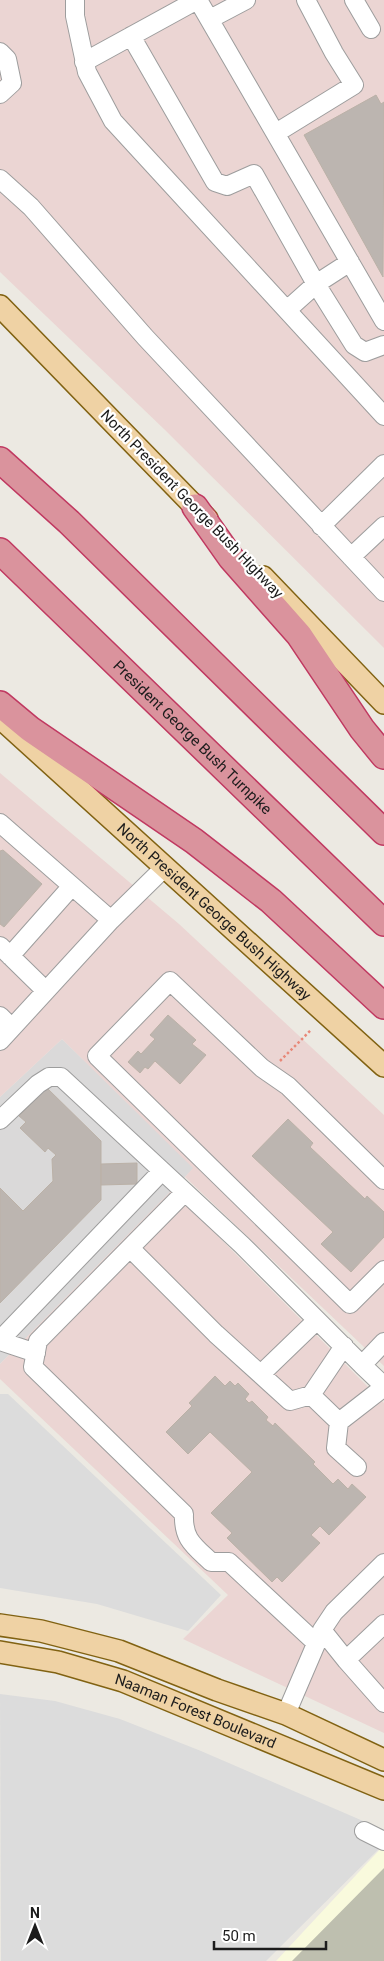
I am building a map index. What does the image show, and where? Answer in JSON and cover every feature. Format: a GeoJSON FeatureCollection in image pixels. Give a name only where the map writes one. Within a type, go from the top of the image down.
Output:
{"type":"FeatureCollection","features":[{"type":"Feature","properties":{"kind":"highway"},"geometry":{"type":"LineString","coordinates":[[0,460],[69,522],[384,832]]}},
{"type":"Feature","properties":{"kind":"highway"},"geometry":{"type":"LineString","coordinates":[[195,507],[231,558],[299,635],[362,729],[384,756]]}},
{"type":"Feature","properties":{"kind":"highway","name":"President George Bush Turnpike"},"geometry":{"type":"LineString","coordinates":[[0,551],[384,923]]}},
{"type":"Feature","properties":{"kind":"highway"},"geometry":{"type":"LineString","coordinates":[[0,704],[30,729],[194,842],[271,901],[384,1006]]}},
{"type":"Feature","properties":{"kind":"main road","name":"North President George Bush Highway"},"geometry":{"type":"LineString","coordinates":[[0,306],[25,329],[384,704]]}},
{"type":"Feature","properties":{"kind":"main road"},"geometry":{"type":"LineString","coordinates":[[0,318],[25,329]]}},
{"type":"Feature","properties":{"kind":"main road","name":"North President George Bush Highway"},"geometry":{"type":"LineString","coordinates":[[0,718],[384,1066]]}},
{"type":"Feature","properties":{"kind":"main road","name":"Naaman Forest Boulevard"},"geometry":{"type":"LineString","coordinates":[[0,1625],[41,1631],[119,1651],[217,1690],[286,1714],[384,1760]]}},
{"type":"Feature","properties":{"kind":"main road","name":"Naaman Forest Boulevard"},"geometry":{"type":"LineString","coordinates":[[0,1652],[58,1662],[123,1681],[384,1789]]}},
{"type":"Feature","properties":{"kind":"main road"},"geometry":{"type":"LineString","coordinates":[[235,1727],[286,1714]]}},
{"type":"Feature","properties":{"kind":"lane"},"geometry":{"type":"LineString","coordinates":[[75,0],[75,16],[86,72],[113,121],[384,416]]}},
{"type":"Feature","properties":{"kind":"lane"},"geometry":{"type":"LineString","coordinates":[[84,62],[198,0],[382,314]]}},
{"type":"Feature","properties":{"kind":"lane"},"geometry":{"type":"LineString","coordinates":[[210,20],[246,0]]}},
{"type":"Feature","properties":{"kind":"lane"},"geometry":{"type":"LineString","coordinates":[[276,134],[354,86],[306,0]]}},
{"type":"Feature","properties":{"kind":"lane"},"geometry":{"type":"LineString","coordinates":[[354,0],[371,29]]}},
{"type":"Feature","properties":{"kind":"lane"},"geometry":{"type":"LineString","coordinates":[[131,36],[215,182],[227,186],[254,174],[316,284],[354,345],[365,352],[384,345]]}},
{"type":"Feature","properties":{"kind":"lane"},"geometry":{"type":"LineString","coordinates":[[0,52],[7,59],[12,83],[0,94]]}},
{"type":"Feature","properties":{"kind":"lane"},"geometry":{"type":"LineString","coordinates":[[0,179],[31,207],[145,337],[384,592]]}},
{"type":"Feature","properties":{"kind":"lane"},"geometry":{"type":"LineString","coordinates":[[287,310],[316,284],[350,262]]}},
{"type":"Feature","properties":{"kind":"lane"},"geometry":{"type":"LineString","coordinates":[[321,526],[384,464]]}},
{"type":"Feature","properties":{"kind":"lane"},"geometry":{"type":"LineString","coordinates":[[351,557],[384,526]]}},
{"type":"Feature","properties":{"kind":"lane"},"geometry":{"type":"LineString","coordinates":[[0,823],[111,920]]}},
{"type":"Feature","properties":{"kind":"lane"},"geometry":{"type":"LineString","coordinates":[[4,1029],[46,990],[111,920],[165,867]]}},
{"type":"Feature","properties":{"kind":"lane"},"geometry":{"type":"LineString","coordinates":[[46,990],[5,951],[72,886]]}},
{"type":"Feature","properties":{"kind":"lane"},"geometry":{"type":"LineString","coordinates":[[384,1180],[288,1086],[262,1068],[170,981],[97,1056],[350,1304],[384,1270]]}},
{"type":"Feature","properties":{"kind":"lane"},"geometry":{"type":"LineString","coordinates":[[0,1120],[38,1084],[49,1077],[61,1077],[242,1245],[384,1387],[339,1422],[336,1448],[356,1467]]}},
{"type":"Feature","properties":{"kind":"lane"},"geometry":{"type":"LineString","coordinates":[[36,1353],[0,1341],[162,1171]]}},
{"type":"Feature","properties":{"kind":"lane"},"geometry":{"type":"LineString","coordinates":[[184,1192],[38,1341],[33,1367],[184,1514],[184,1529],[193,1545],[211,1562],[229,1562],[346,1660],[384,1702]]}},
{"type":"Feature","properties":{"kind":"lane"},"geometry":{"type":"LineString","coordinates":[[130,1248],[216,1334],[290,1401],[311,1395],[344,1346]]}},
{"type":"Feature","properties":{"kind":"lane"},"geometry":{"type":"LineString","coordinates":[[261,1374],[317,1320]]}},
{"type":"Feature","properties":{"kind":"lane"},"geometry":{"type":"LineString","coordinates":[[362,1364],[384,1342]]}},
{"type":"Feature","properties":{"kind":"lane"},"geometry":{"type":"LineString","coordinates":[[311,1395],[339,1422]]}},
{"type":"Feature","properties":{"kind":"lane"},"geometry":{"type":"LineString","coordinates":[[286,1714],[319,1636],[334,1612],[384,1563]]}},
{"type":"Feature","properties":{"kind":"lane"},"geometry":{"type":"LineString","coordinates":[[346,1660],[384,1624]]}},
{"type":"Feature","properties":{"kind":"lane"},"geometry":{"type":"LineString","coordinates":[[364,1831],[384,1841]]}},
{"type":"Feature","properties":{"kind":"path"},"geometry":{"type":"LineString","coordinates":[[274,1068],[311,1030]]}},
{"type":"Feature","properties":{"kind":"shaded area"},"geometry":{"type":"Polygon","coordinates":[[[0,0],[384,0],[384,648],[164,429],[0,272],[0,0]]]}},
{"type":"Feature","properties":{"kind":"shaded area"},"geometry":{"type":"Polygon","coordinates":[[[0,773],[179,924],[384,1115],[384,1366],[185,1177],[193,1168],[62,1039],[0,1097],[0,773]]]}},
{"type":"Feature","properties":{"kind":"shaded area"},"geometry":{"type":"Polygon","coordinates":[[[62,1039],[194,1168],[0,1364],[0,1097],[62,1039]]]}},
{"type":"Feature","properties":{"kind":"shaded area"},"geometry":{"type":"Polygon","coordinates":[[[172,1190],[384,1403],[384,1733],[183,1639],[228,1595],[0,1379],[0,1364],[172,1190]]]}},
{"type":"Feature","properties":{"kind":"shaded area"},"geometry":{"type":"Polygon","coordinates":[[[0,1394],[8,1394],[221,1595],[188,1631],[97,1604],[0,1588],[0,1394]]]}},
{"type":"Feature","properties":{"kind":"shaded area"},"geometry":{"type":"Polygon","coordinates":[[[0,1694],[55,1701],[120,1719],[201,1751],[384,1830],[384,1844],[266,1961],[1,1961],[0,1694]]]}},
{"type":"Feature","properties":{"kind":"shaded area"},"geometry":{"type":"Polygon","coordinates":[[[384,1845],[384,1961],[276,1961],[384,1845]]]}},
{"type":"Feature","properties":{"kind":"shaded area"},"geometry":{"type":"Polygon","coordinates":[[[384,1868],[384,1961],[292,1961],[384,1868]]]}},
{"type":"Feature","properties":{"kind":"building"},"geometry":{"type":"Polygon","coordinates":[[[376,95],[381,104],[384,102],[383,277],[304,135],[376,95]]]}},
{"type":"Feature","properties":{"kind":"building"},"geometry":{"type":"Polygon","coordinates":[[[3,850],[42,884],[4,927],[0,924],[0,851],[3,850]]]}},
{"type":"Feature","properties":{"kind":"building"},"geometry":{"type":"Polygon","coordinates":[[[168,1015],[196,1040],[192,1044],[206,1055],[180,1084],[155,1061],[148,1069],[145,1067],[140,1073],[128,1062],[138,1051],[141,1054],[155,1039],[150,1035],[168,1015]]]}},
{"type":"Feature","properties":{"kind":"building"},"geometry":{"type":"Polygon","coordinates":[[[47,1088],[101,1141],[101,1200],[0,1303],[0,1188],[23,1211],[53,1181],[52,1159],[56,1155],[48,1148],[45,1152],[20,1128],[26,1122],[19,1116],[47,1088]]]}},
{"type":"Feature","properties":{"kind":"building"},"geometry":{"type":"Polygon","coordinates":[[[288,1119],[313,1143],[310,1147],[365,1199],[367,1196],[384,1212],[384,1237],[351,1272],[321,1244],[333,1232],[252,1156],[288,1119]]]}},
{"type":"Feature","properties":{"kind":"building"},"geometry":{"type":"Polygon","coordinates":[[[137,1163],[137,1184],[101,1185],[101,1164],[137,1163]]]}},
{"type":"Feature","properties":{"kind":"building"},"geometry":{"type":"Polygon","coordinates":[[[215,1376],[225,1386],[230,1381],[235,1386],[238,1383],[249,1394],[245,1399],[249,1403],[252,1401],[268,1417],[266,1420],[273,1426],[275,1423],[315,1462],[313,1464],[333,1484],[338,1479],[348,1489],[352,1484],[366,1497],[329,1535],[320,1526],[311,1535],[320,1543],[282,1582],[277,1577],[272,1582],[227,1538],[232,1533],[211,1513],[252,1472],[210,1432],[188,1454],[166,1432],[192,1406],[189,1403],[215,1376]]]}}]}
